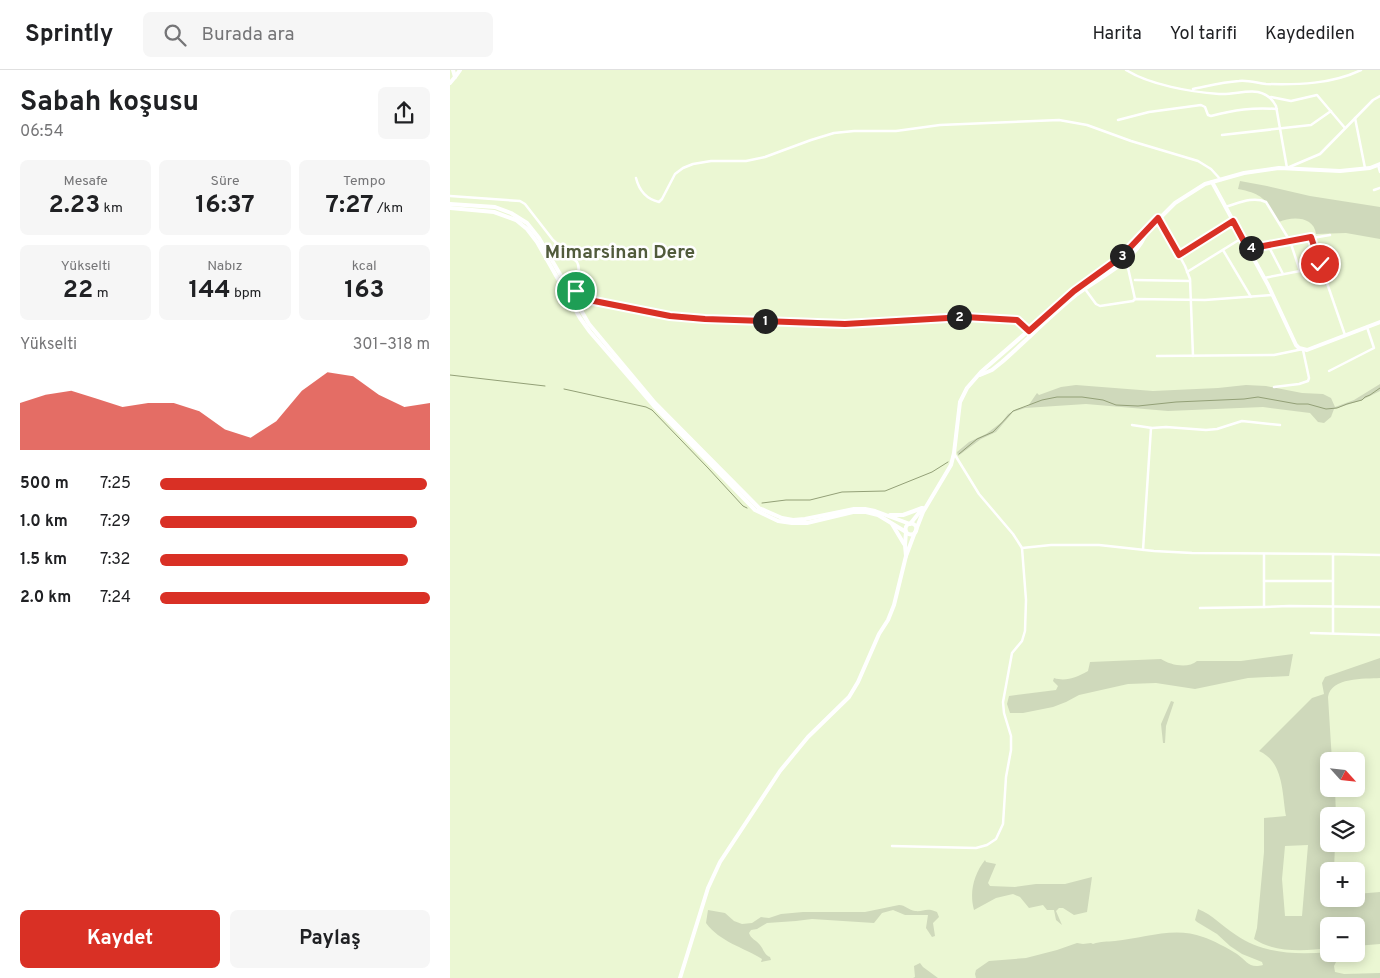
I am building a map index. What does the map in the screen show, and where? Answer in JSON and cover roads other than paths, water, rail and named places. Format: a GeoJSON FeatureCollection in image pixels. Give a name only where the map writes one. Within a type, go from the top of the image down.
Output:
{"type":"FeatureCollection","features":[{"type":"Feature","properties":{"kind":"street"},"geometry":{"type":"LineString","coordinates":[[453,70],[455,77]]}},
{"type":"Feature","properties":{"kind":"street"},"geometry":{"type":"LineString","coordinates":[[450,83],[460,70]]}},
{"type":"Feature","properties":{"kind":"street"},"geometry":{"type":"LineString","coordinates":[[1126,70],[1147,80],[1220,94],[1248,91],[1291,101],[1317,95],[1345,128]]}},
{"type":"Feature","properties":{"kind":"street"},"geometry":{"type":"LineString","coordinates":[[1192,90],[1219,83],[1237,81],[1266,84],[1326,82],[1361,70]]}},
{"type":"Feature","properties":{"kind":"street"},"geometry":{"type":"LineString","coordinates":[[1288,168],[1320,154],[1372,100],[1380,96]]}},
{"type":"Feature","properties":{"kind":"street"},"geometry":{"type":"LineString","coordinates":[[1269,97],[1277,109],[1288,168]]}},
{"type":"Feature","properties":{"kind":"street"},"geometry":{"type":"LineString","coordinates":[[1118,120],[1149,112],[1201,104],[1205,107],[1208,115],[1211,116],[1254,108],[1277,109]]}},
{"type":"Feature","properties":{"kind":"street"},"geometry":{"type":"LineString","coordinates":[[1222,135],[1311,125],[1331,111]]}},
{"type":"Feature","properties":{"kind":"street"},"geometry":{"type":"LineString","coordinates":[[1355,118],[1365,168]]}},
{"type":"Feature","properties":{"kind":"street"},"geometry":{"type":"LineString","coordinates":[[636,178],[638,186],[643,193],[659,202],[675,174],[693,164],[765,157],[834,133],[896,131],[940,126],[1060,120],[1087,125],[1131,141],[1198,161],[1211,169],[1220,180]]}},
{"type":"Feature","properties":{"kind":"street"},"geometry":{"type":"LineString","coordinates":[[980,376],[981,372],[1074,291],[1121,257],[1175,203],[1206,184],[1244,173],[1288,168],[1340,170],[1379,165],[1380,172]]}},
{"type":"Feature","properties":{"kind":"street"},"geometry":{"type":"LineString","coordinates":[[1212,182],[1264,278],[1296,345],[1303,350],[1308,381],[1274,387]]}},
{"type":"Feature","properties":{"kind":"street"},"geometry":{"type":"LineString","coordinates":[[1374,190],[1380,188]]}},
{"type":"Feature","properties":{"kind":"street"},"geometry":{"type":"LineString","coordinates":[[450,196],[514,200],[525,204],[553,240],[577,262],[579,266],[575,284],[576,291],[584,299],[670,316],[705,319],[845,324],[965,317],[1017,320],[1029,331]]}},
{"type":"Feature","properties":{"kind":"street"},"geometry":{"type":"LineString","coordinates":[[1225,207],[1251,199],[1260,199],[1266,202],[1290,241],[1300,271]]}},
{"type":"Feature","properties":{"kind":"street"},"geometry":{"type":"LineString","coordinates":[[450,204],[494,207],[511,213],[527,223],[539,238],[589,324],[655,403],[759,508],[782,518],[793,520],[865,508],[915,526],[916,531]]}},
{"type":"Feature","properties":{"kind":"street"},"geometry":{"type":"LineString","coordinates":[[450,208],[494,212],[516,220],[527,229],[537,242],[580,318],[590,332],[654,406],[755,510],[778,521],[792,523],[807,523],[853,512],[872,513],[911,535],[916,531]]}},
{"type":"Feature","properties":{"kind":"street"},"geometry":{"type":"LineString","coordinates":[[1158,218],[1179,255],[1190,281],[1193,356]]}},
{"type":"Feature","properties":{"kind":"street"},"geometry":{"type":"LineString","coordinates":[[1179,255],[1233,221]]}},
{"type":"Feature","properties":{"kind":"street"},"geometry":{"type":"LineString","coordinates":[[680,978],[713,876],[780,772],[808,737],[849,697],[858,682],[894,605],[906,556],[923,512],[950,465],[954,453],[960,402],[967,388],[980,376],[1002,362],[1085,289],[1126,259],[1141,244],[1148,229]]}},
{"type":"Feature","properties":{"kind":"street"},"geometry":{"type":"LineString","coordinates":[[1248,249],[1330,234]]}},
{"type":"Feature","properties":{"kind":"street"},"geometry":{"type":"LineString","coordinates":[[1311,237],[1345,335]]}},
{"type":"Feature","properties":{"kind":"street"},"geometry":{"type":"LineString","coordinates":[[1187,272],[1242,238]]}},
{"type":"Feature","properties":{"kind":"street"},"geometry":{"type":"LineString","coordinates":[[1268,245],[1283,274]]}},
{"type":"Feature","properties":{"kind":"street"},"geometry":{"type":"LineString","coordinates":[[1223,250],[1250,297]]}},
{"type":"Feature","properties":{"kind":"street"},"geometry":{"type":"LineString","coordinates":[[1126,259],[1135,299]]}},
{"type":"Feature","properties":{"kind":"street"},"geometry":{"type":"LineString","coordinates":[[1264,278],[1321,267]]}},
{"type":"Feature","properties":{"kind":"street"},"geometry":{"type":"LineString","coordinates":[[1135,280],[1190,281]]}},
{"type":"Feature","properties":{"kind":"street"},"geometry":{"type":"LineString","coordinates":[[1085,289],[1098,306],[1133,301],[1135,299],[1192,300],[1272,295]]}},
{"type":"Feature","properties":{"kind":"street"},"geometry":{"type":"LineString","coordinates":[[1157,356],[1274,355],[1315,347],[1380,322]]}},
{"type":"Feature","properties":{"kind":"street"},"geometry":{"type":"LineString","coordinates":[[1329,371],[1374,348],[1368,326]]}},
{"type":"Feature","properties":{"kind":"street"},"geometry":{"type":"LineString","coordinates":[[1132,425],[1151,428],[1166,427],[1206,430],[1217,429],[1242,421],[1280,425]]}},
{"type":"Feature","properties":{"kind":"street"},"geometry":{"type":"LineString","coordinates":[[1143,550],[1151,428]]}},
{"type":"Feature","properties":{"kind":"street"},"geometry":{"type":"LineString","coordinates":[[892,846],[976,848],[987,845],[996,839],[1003,824],[1006,777],[1011,750],[1003,702],[1012,653],[1022,640],[1025,631],[1026,600],[1022,548],[979,494],[954,453]]}},
{"type":"Feature","properties":{"kind":"street"},"geometry":{"type":"LineString","coordinates":[[906,556],[906,527],[933,497]]}},
{"type":"Feature","properties":{"kind":"street"},"geometry":{"type":"LineString","coordinates":[[887,515],[903,515],[924,507]]}},
{"type":"Feature","properties":{"kind":"street"},"geometry":{"type":"LineString","coordinates":[[889,521],[905,545]]}},
{"type":"Feature","properties":{"kind":"street"},"geometry":{"type":"LineString","coordinates":[[1022,548],[1051,545],[1099,545],[1143,550],[1380,555]]}},
{"type":"Feature","properties":{"kind":"street"},"geometry":{"type":"LineString","coordinates":[[1264,554],[1264,607]]}},
{"type":"Feature","properties":{"kind":"street"},"geometry":{"type":"LineString","coordinates":[[1333,554],[1333,633]]}},
{"type":"Feature","properties":{"kind":"street"},"geometry":{"type":"LineString","coordinates":[[1264,581],[1333,581]]}},
{"type":"Feature","properties":{"kind":"street"},"geometry":{"type":"LineString","coordinates":[[1200,608],[1380,607]]}},
{"type":"Feature","properties":{"kind":"street"},"geometry":{"type":"LineString","coordinates":[[1311,633],[1380,635]]}},
{"type":"Feature","properties":{"kind":"waterway"},"geometry":{"type":"LineString","coordinates":[[450,375],[545,386]]}},
{"type":"Feature","properties":{"kind":"waterway"},"geometry":{"type":"LineString","coordinates":[[959,454],[977,439],[993,432],[1013,411],[1042,400],[1057,397],[1082,397],[1103,400],[1116,405],[1138,406],[1258,397],[1297,404],[1308,404],[1326,409],[1337,408],[1362,400],[1380,388]]}},
{"type":"Feature","properties":{"kind":"waterway"},"geometry":{"type":"LineString","coordinates":[[564,389],[646,407],[652,410],[747,508]]}},
{"type":"Feature","properties":{"kind":"waterway"},"geometry":{"type":"LineString","coordinates":[[762,503],[810,500],[842,492],[885,491],[932,472],[948,462]]}},
{"type":"Feature","properties":{"kind":"district","name":"Mimarsinan Dere"},"geometry":{"type":"Point","coordinates":[620,253]}}]}
